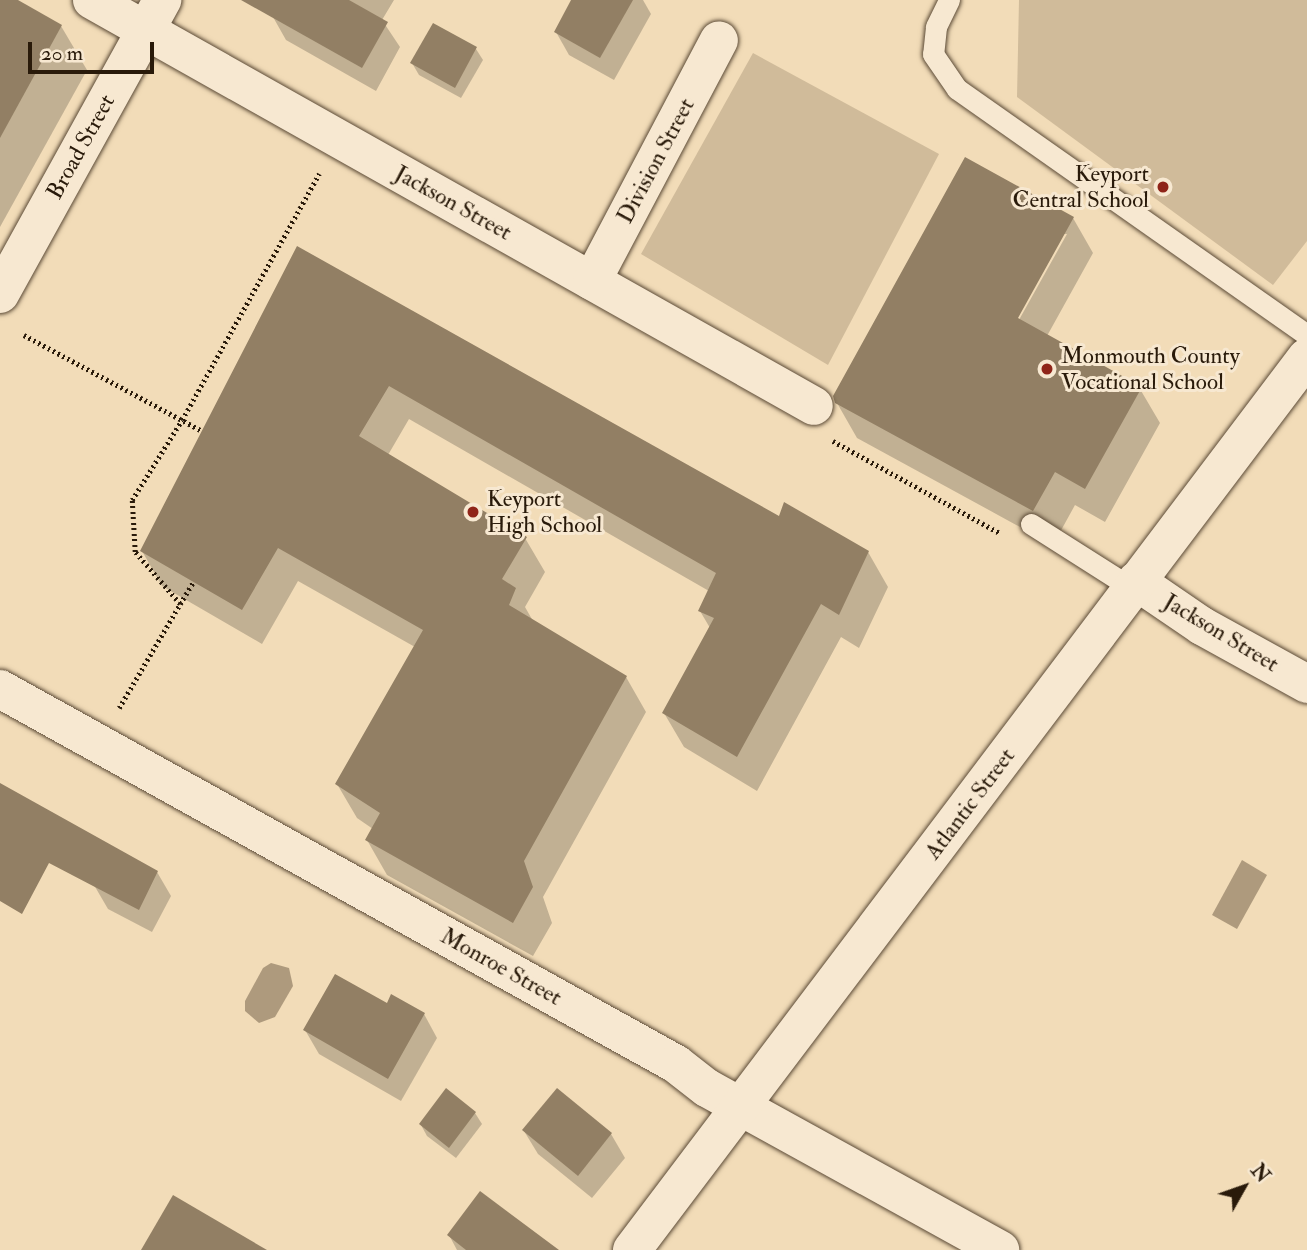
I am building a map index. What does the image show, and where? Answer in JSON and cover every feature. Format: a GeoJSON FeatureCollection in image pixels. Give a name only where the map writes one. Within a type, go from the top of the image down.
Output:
{"type":"FeatureCollection","features":[{"type":"Feature","properties":{"kind":"street","name":"Jackson Street"},"geometry":{"type":"LineString","coordinates":[[92,0],[154,15],[818,421]]}},
{"type":"Feature","properties":{"kind":"street","name":"Broad Street"},"geometry":{"type":"LineString","coordinates":[[0,294],[154,15]]}},
{"type":"Feature","properties":{"kind":"street","name":"Division Street"},"geometry":{"type":"LineString","coordinates":[[592,281],[719,40]]}},
{"type":"Feature","properties":{"kind":"street","name":"Atlantic Street"},"geometry":{"type":"LineString","coordinates":[[632,1250],[1307,357]]}},
{"type":"Feature","properties":{"kind":"street","name":"Jackson Street"},"geometry":{"type":"LineString","coordinates":[[1134,584],[1202,626],[1307,684]]}},
{"type":"Feature","properties":{"kind":"street","name":"Monroe Street"},"geometry":{"type":"LineString","coordinates":[[0,689],[676,1064],[741,1107],[1000,1250]]}},
{"type":"Feature","properties":{"kind":"lane"},"geometry":{"type":"LineString","coordinates":[[949,0],[936,27],[933,54],[957,89],[1307,335]]}},
{"type":"Feature","properties":{"kind":"lane"},"geometry":{"type":"LineString","coordinates":[[1031,524],[1134,584]]}},
{"type":"Feature","properties":{"kind":"path"},"geometry":{"type":"LineString","coordinates":[[180,604],[135,551],[132,500],[182,421],[326,161]]}},
{"type":"Feature","properties":{"kind":"path"},"geometry":{"type":"LineString","coordinates":[[24,335],[202,431]]}},
{"type":"Feature","properties":{"kind":"path"},"geometry":{"type":"LineString","coordinates":[[818,421],[1007,536]]}},
{"type":"Feature","properties":{"kind":"path"},"geometry":{"type":"LineString","coordinates":[[119,709],[193,582]]}},
{"type":"Feature","properties":{"kind":"shaded area"},"geometry":{"type":"Polygon","coordinates":[[[1019,0],[1307,0],[1307,241],[1273,285],[1017,97],[1019,0]]]}},
{"type":"Feature","properties":{"kind":"shaded area"},"geometry":{"type":"Polygon","coordinates":[[[753,53],[939,154],[828,365],[641,254],[753,53]]]}},
{"type":"Feature","properties":{"kind":"shaded area"},"geometry":{"type":"Polygon","coordinates":[[[1242,860],[1267,875],[1237,929],[1212,915],[1242,860]]]}},
{"type":"Feature","properties":{"kind":"shaded area"},"geometry":{"type":"Polygon","coordinates":[[[271,963],[289,968],[293,986],[275,1017],[259,1023],[245,1011],[245,1001],[263,968],[271,963]]]}},
{"type":"Feature","properties":{"kind":"building"},"geometry":{"type":"Polygon","coordinates":[[[0,0],[18,0],[62,25],[0,138],[0,0]]]}},
{"type":"Feature","properties":{"kind":"building"},"geometry":{"type":"Polygon","coordinates":[[[241,0],[349,0],[388,22],[362,68],[241,0]]]}},
{"type":"Feature","properties":{"kind":"building"},"geometry":{"type":"Polygon","coordinates":[[[571,0],[633,0],[600,58],[554,32],[571,0]]]}},
{"type":"Feature","properties":{"kind":"building"},"geometry":{"type":"Polygon","coordinates":[[[433,23],[477,47],[455,88],[410,63],[433,23]]]}},
{"type":"Feature","properties":{"kind":"building"},"geometry":{"type":"Polygon","coordinates":[[[965,157],[1074,217],[1018,318],[1142,387],[1085,489],[1055,472],[1033,511],[835,403],[833,396],[965,157]]]}},
{"type":"Feature","properties":{"kind":"building"},"geometry":{"type":"Polygon","coordinates":[[[297,246],[779,516],[784,502],[869,551],[839,615],[821,604],[737,757],[662,713],[714,618],[698,611],[716,573],[389,386],[359,436],[527,537],[502,579],[516,588],[509,605],[627,676],[524,861],[533,887],[513,923],[365,840],[380,813],[335,784],[423,630],[278,548],[242,610],[140,551],[297,246]]]}},
{"type":"Feature","properties":{"kind":"building"},"geometry":{"type":"Polygon","coordinates":[[[0,783],[158,871],[139,910],[49,863],[22,914],[0,901],[0,783]]]}},
{"type":"Feature","properties":{"kind":"building"},"geometry":{"type":"Polygon","coordinates":[[[335,974],[387,1003],[391,994],[425,1013],[388,1079],[303,1030],[335,974]]]}},
{"type":"Feature","properties":{"kind":"building"},"geometry":{"type":"Polygon","coordinates":[[[446,1088],[476,1112],[449,1148],[419,1124],[446,1088]]]}},
{"type":"Feature","properties":{"kind":"building"},"geometry":{"type":"Polygon","coordinates":[[[557,1088],[612,1133],[578,1176],[522,1130],[557,1088]]]}},
{"type":"Feature","properties":{"kind":"building"},"geometry":{"type":"Polygon","coordinates":[[[480,1191],[559,1250],[466,1250],[447,1235],[480,1191]]]}},
{"type":"Feature","properties":{"kind":"building"},"geometry":{"type":"Polygon","coordinates":[[[173,1195],[267,1250],[141,1250],[173,1195]]]}},
{"type":"Feature","properties":{"kind":"place","name":"Keyport Central School"},"geometry":{"type":"Point","coordinates":[1163,187]}},
{"type":"Feature","properties":{"kind":"place","name":"Monmouth County Vocational School"},"geometry":{"type":"Point","coordinates":[1047,369]}},
{"type":"Feature","properties":{"kind":"place","name":"Keyport High School"},"geometry":{"type":"Point","coordinates":[473,512]}}]}
